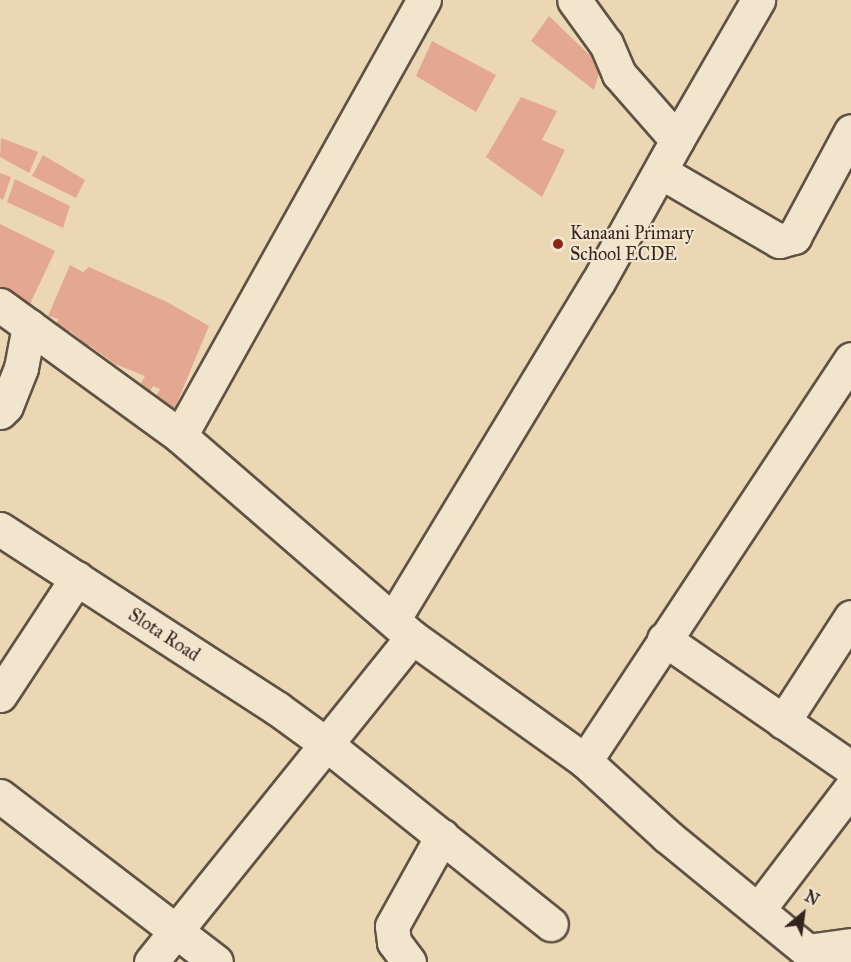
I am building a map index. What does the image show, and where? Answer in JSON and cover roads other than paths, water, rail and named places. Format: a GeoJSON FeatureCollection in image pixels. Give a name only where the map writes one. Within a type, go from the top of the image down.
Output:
{"type":"FeatureCollection","features":[{"type":"Feature","properties":{"kind":"street"},"geometry":{"type":"LineString","coordinates":[[180,436],[424,0]]}},
{"type":"Feature","properties":{"kind":"street"},"geometry":{"type":"LineString","coordinates":[[574,0],[606,44],[619,74],[677,140]]}},
{"type":"Feature","properties":{"kind":"street"},"geometry":{"type":"LineString","coordinates":[[151,962],[326,744],[402,628],[758,0]]}},
{"type":"Feature","properties":{"kind":"street"},"geometry":{"type":"LineString","coordinates":[[661,172],[779,241],[794,237],[851,131]]}},
{"type":"Feature","properties":{"kind":"street"},"geometry":{"type":"LineString","coordinates":[[0,305],[180,436],[402,628],[585,760],[668,836],[814,956],[851,945]]}},
{"type":"Feature","properties":{"kind":"street"},"geometry":{"type":"LineString","coordinates":[[0,412],[6,406],[21,368],[29,326]]}},
{"type":"Feature","properties":{"kind":"street"},"geometry":{"type":"LineString","coordinates":[[585,760],[851,359]]}},
{"type":"Feature","properties":{"kind":"street","name":"Slota Road"},"geometry":{"type":"LineString","coordinates":[[0,529],[278,709],[326,744],[551,924]]}},
{"type":"Feature","properties":{"kind":"street"},"geometry":{"type":"LineString","coordinates":[[0,695],[77,578]]}},
{"type":"Feature","properties":{"kind":"street"},"geometry":{"type":"LineString","coordinates":[[783,722],[851,617]]}},
{"type":"Feature","properties":{"kind":"street"},"geometry":{"type":"LineString","coordinates":[[664,639],[851,768]]}},
{"type":"Feature","properties":{"kind":"street"},"geometry":{"type":"LineString","coordinates":[[758,910],[851,788]]}},
{"type":"Feature","properties":{"kind":"street"},"geometry":{"type":"LineString","coordinates":[[0,796],[216,962]]}},
{"type":"Feature","properties":{"kind":"street"},"geometry":{"type":"LineString","coordinates":[[409,962],[394,942],[392,926],[442,836]]}},
{"type":"Feature","properties":{"kind":"place","name":"Kanaani Primary School ECDE"},"geometry":{"type":"Point","coordinates":[558,244]}}]}
